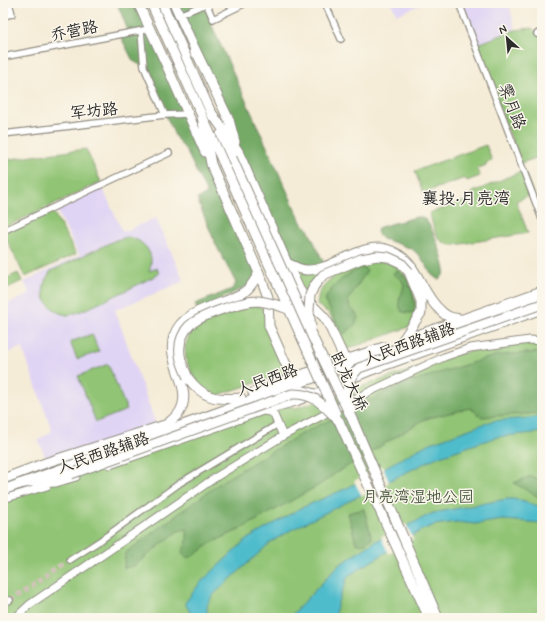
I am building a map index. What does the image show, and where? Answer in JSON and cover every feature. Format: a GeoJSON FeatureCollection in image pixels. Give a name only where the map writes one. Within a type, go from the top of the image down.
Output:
{"type":"FeatureCollection","features":[{"type":"Feature","properties":{"kind":"main road"},"geometry":{"type":"LineString","coordinates":[[138,3],[145,30],[165,62],[192,95]]}},
{"type":"Feature","properties":{"kind":"main road"},"geometry":{"type":"LineString","coordinates":[[151,3],[202,117],[211,164]]}},
{"type":"Feature","properties":{"kind":"main road"},"geometry":{"type":"LineString","coordinates":[[162,3],[211,112],[235,154],[299,289],[305,298],[328,323],[347,363]]}},
{"type":"Feature","properties":{"kind":"main road"},"geometry":{"type":"LineString","coordinates":[[174,3],[229,120],[235,154]]}},
{"type":"Feature","properties":{"kind":"main road"},"geometry":{"type":"LineString","coordinates":[[194,47],[201,91]]}},
{"type":"Feature","properties":{"kind":"main road"},"geometry":{"type":"LineString","coordinates":[[165,62],[259,273],[268,297],[269,326],[291,382]]}},
{"type":"Feature","properties":{"kind":"main road","name":"卧龙大桥"},"geometry":{"type":"LineString","coordinates":[[202,117],[429,618]]}},
{"type":"Feature","properties":{"kind":"main road","name":"卧龙大桥"},"geometry":{"type":"LineString","coordinates":[[235,154],[312,336],[353,421],[438,618]]}},
{"type":"Feature","properties":{"kind":"main road"},"geometry":{"type":"LineString","coordinates":[[287,263],[307,270],[324,267],[366,250],[384,248],[400,254],[410,264],[418,276],[425,292],[436,307],[447,316],[460,319]]}},
{"type":"Feature","properties":{"kind":"main road"},"geometry":{"type":"LineString","coordinates":[[312,336],[309,311],[310,295],[314,286],[323,275],[361,259],[377,256],[388,257],[401,263],[409,272],[421,301],[421,313],[402,341]]}},
{"type":"Feature","properties":{"kind":"main road"},"geometry":{"type":"LineString","coordinates":[[168,424],[179,412],[183,401],[184,389],[171,350],[174,335],[183,322],[193,313],[245,292],[259,273]]}},
{"type":"Feature","properties":{"kind":"main road","name":"人民西路"},"geometry":{"type":"LineString","coordinates":[[347,363],[460,319],[542,290]]}},
{"type":"Feature","properties":{"kind":"main road","name":"人民西路"},"geometry":{"type":"LineString","coordinates":[[3,479],[48,462],[168,424],[241,398],[542,298]]}},
{"type":"Feature","properties":{"kind":"main road"},"geometry":{"type":"LineString","coordinates":[[241,398],[222,399],[208,396],[196,388],[188,378],[181,360],[180,346],[182,337],[189,326],[200,319],[241,303],[258,301],[288,309]]}},
{"type":"Feature","properties":{"kind":"main road"},"geometry":{"type":"LineString","coordinates":[[353,421],[347,384],[349,379],[359,368],[542,304]]}},
{"type":"Feature","properties":{"kind":"main road","name":"人民西路"},"geometry":{"type":"LineString","coordinates":[[3,490],[291,382]]}},
{"type":"Feature","properties":{"kind":"main road"},"geometry":{"type":"LineString","coordinates":[[19,484],[71,474],[292,394],[303,394],[319,400],[339,421]]}},
{"type":"Feature","properties":{"kind":"street"},"geometry":{"type":"LineString","coordinates":[[3,16],[12,14],[9,3]]}},
{"type":"Feature","properties":{"kind":"street"},"geometry":{"type":"LineString","coordinates":[[179,15],[207,3],[213,19],[246,3]]}},
{"type":"Feature","properties":{"kind":"street"},"geometry":{"type":"LineString","coordinates":[[325,3],[341,39]]}},
{"type":"Feature","properties":{"kind":"street","name":"霁月路"},"geometry":{"type":"LineString","coordinates":[[459,3],[542,219]]}},
{"type":"Feature","properties":{"kind":"street"},"geometry":{"type":"LineString","coordinates":[[145,30],[144,67],[165,115]]}},
{"type":"Feature","properties":{"kind":"street","name":"乔营路"},"geometry":{"type":"LineString","coordinates":[[3,57],[145,30]]}},
{"type":"Feature","properties":{"kind":"street","name":"军坊路"},"geometry":{"type":"LineString","coordinates":[[3,134],[165,115],[187,114]]}},
{"type":"Feature","properties":{"kind":"street"},"geometry":{"type":"LineString","coordinates":[[3,231],[169,153]]}},
{"type":"Feature","properties":{"kind":"street","name":"人民西路辅路"},"geometry":{"type":"LineString","coordinates":[[19,484],[56,483],[263,411],[296,402],[369,372],[542,310]]}},
{"type":"Feature","properties":{"kind":"street"},"geometry":{"type":"LineString","coordinates":[[15,618],[29,605],[124,539],[216,477],[283,436],[356,398],[444,357],[470,348],[530,340],[542,341]]}},
{"type":"Feature","properties":{"kind":"street"},"geometry":{"type":"LineString","coordinates":[[342,383],[346,379],[347,363]]}},
{"type":"Feature","properties":{"kind":"street"},"geometry":{"type":"LineString","coordinates":[[291,382],[317,394]]}},
{"type":"Feature","properties":{"kind":"street"},"geometry":{"type":"LineString","coordinates":[[274,415],[278,408],[284,405]]}},
{"type":"Feature","properties":{"kind":"street"},"geometry":{"type":"LineString","coordinates":[[263,411],[271,412],[274,415],[283,436]]}},
{"type":"Feature","properties":{"kind":"street"},"geometry":{"type":"LineString","coordinates":[[70,560],[101,540],[180,482],[278,424]]}},
{"type":"Feature","properties":{"kind":"street"},"geometry":{"type":"LineString","coordinates":[[3,499],[56,483]]}},
{"type":"Feature","properties":{"kind":"street"},"geometry":{"type":"LineString","coordinates":[[3,604],[10,600]]}},
{"type":"Feature","properties":{"kind":"shaded area"},"geometry":{"type":"Polygon","coordinates":[[[391,3],[424,3],[397,15],[391,3]]]}},
{"type":"Feature","properties":{"kind":"shaded area"},"geometry":{"type":"Polygon","coordinates":[[[459,3],[509,3],[515,30],[475,45],[459,3]]]}},
{"type":"Feature","properties":{"kind":"shaded area"},"geometry":{"type":"Polygon","coordinates":[[[101,185],[123,232],[156,218],[184,281],[115,310],[157,427],[48,462],[38,440],[52,431],[22,347],[8,353],[3,342],[3,306],[30,294],[24,282],[79,255],[55,207],[101,185]]]}},
{"type":"Feature","properties":{"kind":"green space"},"geometry":{"type":"Polygon","coordinates":[[[117,3],[138,3],[259,273],[253,283],[198,311],[195,304],[232,289],[236,283],[216,245],[197,199],[207,194],[186,150],[176,138],[144,67],[133,61],[120,35],[129,33],[117,3]]]}},
{"type":"Feature","properties":{"kind":"green space"},"geometry":{"type":"Polygon","coordinates":[[[174,3],[206,3],[213,19],[212,26],[302,224],[307,227],[323,261],[324,267],[307,270],[287,263],[174,3]]]}},
{"type":"Feature","properties":{"kind":"green space"},"geometry":{"type":"Polygon","coordinates":[[[532,28],[542,38],[542,156],[521,163],[475,45],[515,30],[532,28]]]}},
{"type":"Feature","properties":{"kind":"green space"},"geometry":{"type":"Polygon","coordinates":[[[486,145],[492,161],[477,169],[480,176],[467,181],[465,178],[423,193],[415,171],[486,145]]]}},
{"type":"Feature","properties":{"kind":"green space"},"geometry":{"type":"Polygon","coordinates":[[[86,149],[101,182],[3,228],[3,160],[86,149]]]}},
{"type":"Feature","properties":{"kind":"green space"},"geometry":{"type":"Polygon","coordinates":[[[524,170],[533,194],[516,201],[528,233],[455,245],[443,242],[440,239],[437,235],[429,213],[471,199],[471,193],[524,170]]]}},
{"type":"Feature","properties":{"kind":"green space"},"geometry":{"type":"Polygon","coordinates":[[[51,208],[76,254],[25,277],[3,232],[51,208]]]}},
{"type":"Feature","properties":{"kind":"green space"},"geometry":{"type":"Polygon","coordinates":[[[416,217],[422,217],[430,226],[442,257],[445,269],[444,274],[439,280],[433,276],[420,256],[412,249],[382,239],[378,234],[377,230],[380,227],[416,217]]]}},
{"type":"Feature","properties":{"kind":"green space"},"geometry":{"type":"Polygon","coordinates":[[[128,237],[141,242],[144,245],[151,257],[149,271],[157,268],[159,274],[112,298],[73,314],[67,315],[60,313],[49,305],[45,299],[43,291],[45,280],[51,271],[116,240],[128,237]]]}},
{"type":"Feature","properties":{"kind":"green space"},"geometry":{"type":"Polygon","coordinates":[[[379,261],[392,264],[403,272],[411,285],[418,313],[409,327],[348,349],[342,341],[330,315],[317,305],[319,293],[326,283],[335,276],[367,262],[379,261]]]}},
{"type":"Feature","properties":{"kind":"green space"},"geometry":{"type":"Polygon","coordinates":[[[364,268],[367,271],[348,300],[350,307],[358,316],[356,324],[344,334],[325,300],[331,290],[347,275],[364,268]]]}},
{"type":"Feature","properties":{"kind":"green space"},"geometry":{"type":"Polygon","coordinates":[[[325,270],[311,282],[306,292],[300,287],[295,271],[311,274],[325,270]]]}},
{"type":"Feature","properties":{"kind":"green space"},"geometry":{"type":"Polygon","coordinates":[[[396,270],[407,278],[413,293],[415,312],[402,312],[399,301],[404,285],[401,279],[393,274],[396,270]]]}},
{"type":"Feature","properties":{"kind":"green space"},"geometry":{"type":"Polygon","coordinates":[[[18,273],[22,281],[3,290],[3,280],[18,273]]]}},
{"type":"Feature","properties":{"kind":"green space"},"geometry":{"type":"Polygon","coordinates":[[[255,305],[265,309],[287,373],[218,395],[202,389],[194,378],[186,360],[185,346],[190,334],[198,326],[221,316],[255,305]]]}},
{"type":"Feature","properties":{"kind":"green space"},"geometry":{"type":"Polygon","coordinates":[[[92,334],[99,352],[77,359],[70,342],[92,334]]]}},
{"type":"Feature","properties":{"kind":"green space","name":"月亮湾湿地公园"},"geometry":{"type":"Polygon","coordinates":[[[542,336],[542,618],[3,618],[3,499],[263,411],[284,405],[296,408],[429,364],[444,357],[542,336]]]}},
{"type":"Feature","properties":{"kind":"green space"},"geometry":{"type":"Polygon","coordinates":[[[542,352],[542,413],[482,417],[470,408],[425,419],[333,475],[321,484],[241,529],[211,543],[193,556],[186,558],[182,552],[187,542],[187,529],[178,531],[134,566],[124,568],[125,553],[224,480],[301,434],[403,384],[497,355],[542,352]]]}},
{"type":"Feature","properties":{"kind":"green space"},"geometry":{"type":"Polygon","coordinates":[[[108,364],[127,410],[96,422],[78,376],[108,364]]]}},
{"type":"Feature","properties":{"kind":"green space"},"geometry":{"type":"Polygon","coordinates":[[[531,476],[542,481],[542,499],[514,483],[531,476]]]}},
{"type":"Feature","properties":{"kind":"green space"},"geometry":{"type":"Polygon","coordinates":[[[364,509],[372,539],[362,545],[356,543],[348,513],[364,509]]]}},
{"type":"Feature","properties":{"kind":"water"},"geometry":{"type":"Polygon","coordinates":[[[542,417],[542,432],[497,437],[437,457],[291,530],[271,542],[213,595],[207,606],[209,618],[193,618],[185,603],[200,583],[246,540],[299,509],[347,488],[428,444],[492,421],[542,417]]]}},
{"type":"Feature","properties":{"kind":"water"},"geometry":{"type":"Polygon","coordinates":[[[514,499],[542,507],[542,523],[503,520],[475,524],[456,522],[435,525],[422,530],[348,576],[338,602],[334,618],[289,618],[339,565],[376,541],[433,513],[514,499]]]}},
{"type":"Feature","properties":{"kind":"pier"},"geometry":{"type":"Polygon","coordinates":[[[382,466],[389,482],[362,496],[354,481],[382,466]]]}},
{"type":"Feature","properties":{"kind":"pier"},"geometry":{"type":"Polygon","coordinates":[[[406,524],[413,539],[389,554],[381,537],[406,524]]]}},
{"type":"Feature","properties":{"kind":"tunnel"},"geometry":{"type":"LineString","coordinates":[[10,600],[70,560]]}},
{"type":"Feature","properties":{"kind":"district","name":"襄投·月亮湾"},"geometry":{"type":"Point","coordinates":[466,198]}}]}
